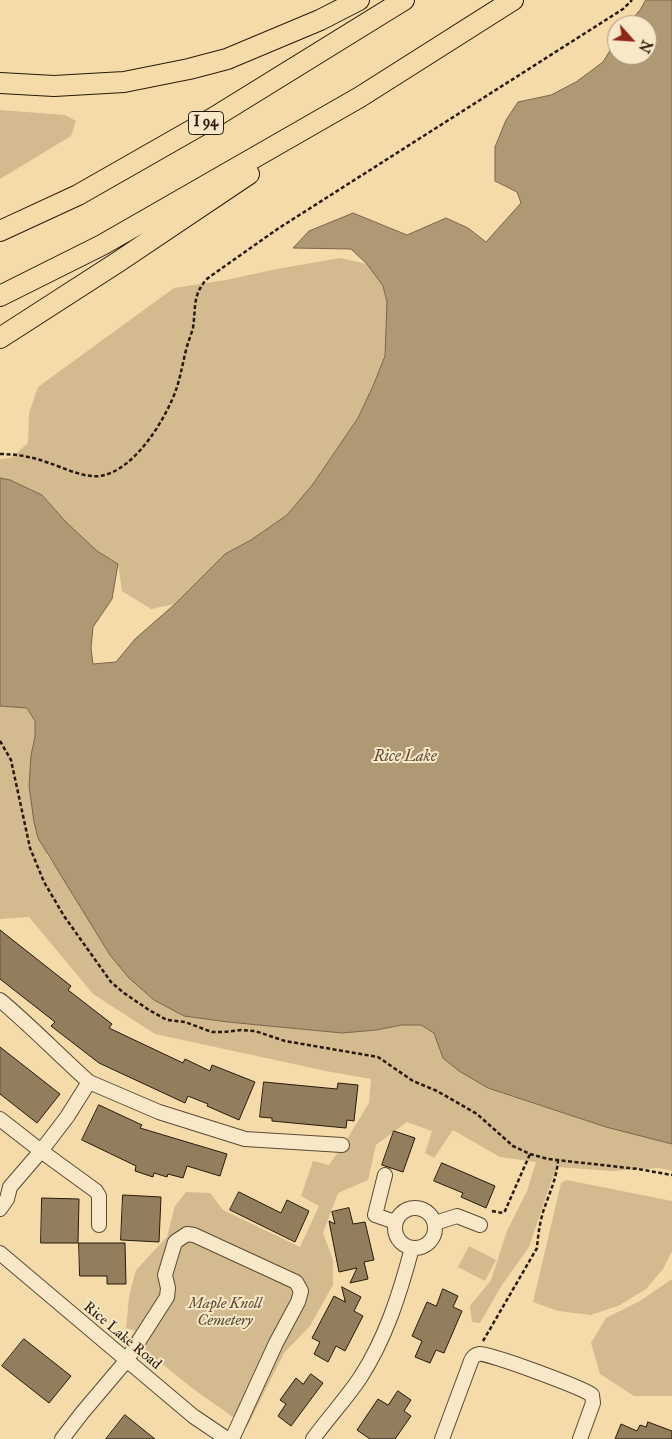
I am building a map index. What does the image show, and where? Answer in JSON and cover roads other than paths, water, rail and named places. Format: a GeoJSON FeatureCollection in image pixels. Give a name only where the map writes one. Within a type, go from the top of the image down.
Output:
{"type":"FeatureCollection","features":[{"type":"Feature","properties":{"kind":"highway"},"geometry":{"type":"LineString","coordinates":[[0,83],[54,86],[124,82],[189,69],[227,59],[320,20],[360,0]]}},
{"type":"Feature","properties":{"kind":"highway","name":"I 94"},"geometry":{"type":"LineString","coordinates":[[0,231],[78,195],[213,118],[404,0]]}},
{"type":"Feature","properties":{"kind":"highway"},"geometry":{"type":"LineString","coordinates":[[0,338],[208,202],[360,97],[513,0]]}},
{"type":"Feature","properties":{"kind":"highway"},"geometry":{"type":"LineString","coordinates":[[0,296],[102,245],[360,97]]}},
{"type":"Feature","properties":{"kind":"street"},"geometry":{"type":"LineString","coordinates":[[0,1000],[32,1026],[42,1040],[89,1082],[159,1112],[245,1139],[342,1145]]}},
{"type":"Feature","properties":{"kind":"street"},"geometry":{"type":"LineString","coordinates":[[0,1209],[7,1199],[5,1189],[41,1151],[89,1082]]}},
{"type":"Feature","properties":{"kind":"street"},"geometry":{"type":"LineString","coordinates":[[0,1119],[96,1191],[99,1196],[99,1225]]}},
{"type":"Feature","properties":{"kind":"street"},"geometry":{"type":"LineString","coordinates":[[385,1175],[375,1215],[396,1222]]}},
{"type":"Feature","properties":{"kind":"street"},"geometry":{"type":"LineString","coordinates":[[418,1207],[430,1214],[435,1223],[435,1234],[426,1245],[412,1248],[401,1243],[395,1232],[396,1222],[400,1214],[405,1210],[418,1207]]}},
{"type":"Feature","properties":{"kind":"street"},"geometry":{"type":"LineString","coordinates":[[435,1223],[457,1216],[480,1225]]}},
{"type":"Feature","properties":{"kind":"street"},"geometry":{"type":"LineString","coordinates":[[64,1439],[126,1361],[167,1298],[168,1288],[165,1275],[175,1242],[187,1234],[220,1246],[296,1282],[301,1291],[298,1302],[276,1343],[232,1439]]}},
{"type":"Feature","properties":{"kind":"street"},"geometry":{"type":"LineString","coordinates":[[313,1439],[360,1378],[371,1359],[392,1313],[412,1248]]}},
{"type":"Feature","properties":{"kind":"street","name":"Rice Lake Road"},"geometry":{"type":"LineString","coordinates":[[0,1253],[193,1416],[227,1439]]}},
{"type":"Feature","properties":{"kind":"street"},"geometry":{"type":"LineString","coordinates":[[442,1439],[472,1358],[479,1354],[504,1361],[592,1395],[593,1403],[585,1436]]}},
{"type":"Feature","properties":{"kind":"water","name":"Rice Lake"},"geometry":{"type":"Polygon","coordinates":[[[646,0],[672,0],[672,1144],[606,1127],[488,1088],[459,1071],[443,1058],[434,1033],[421,1025],[402,1025],[376,1030],[342,1033],[184,1016],[154,1000],[129,978],[110,955],[38,838],[29,786],[35,721],[27,708],[0,706],[0,478],[10,480],[42,495],[65,521],[97,551],[118,564],[112,599],[93,627],[91,648],[93,664],[116,662],[135,639],[175,604],[225,554],[251,540],[287,515],[313,484],[358,418],[373,386],[385,356],[387,302],[383,286],[367,264],[351,249],[293,248],[309,231],[353,213],[407,235],[446,218],[468,228],[486,242],[521,203],[517,192],[495,181],[495,147],[506,120],[518,102],[551,95],[576,82],[603,62],[607,55],[607,65],[657,65],[657,15],[636,15],[646,0]]]}},
{"type":"Feature","properties":{"kind":"park label","name":"Maple Knoll Cemetery"},"geometry":{"type":"Point","coordinates":[225,1312]}}]}
